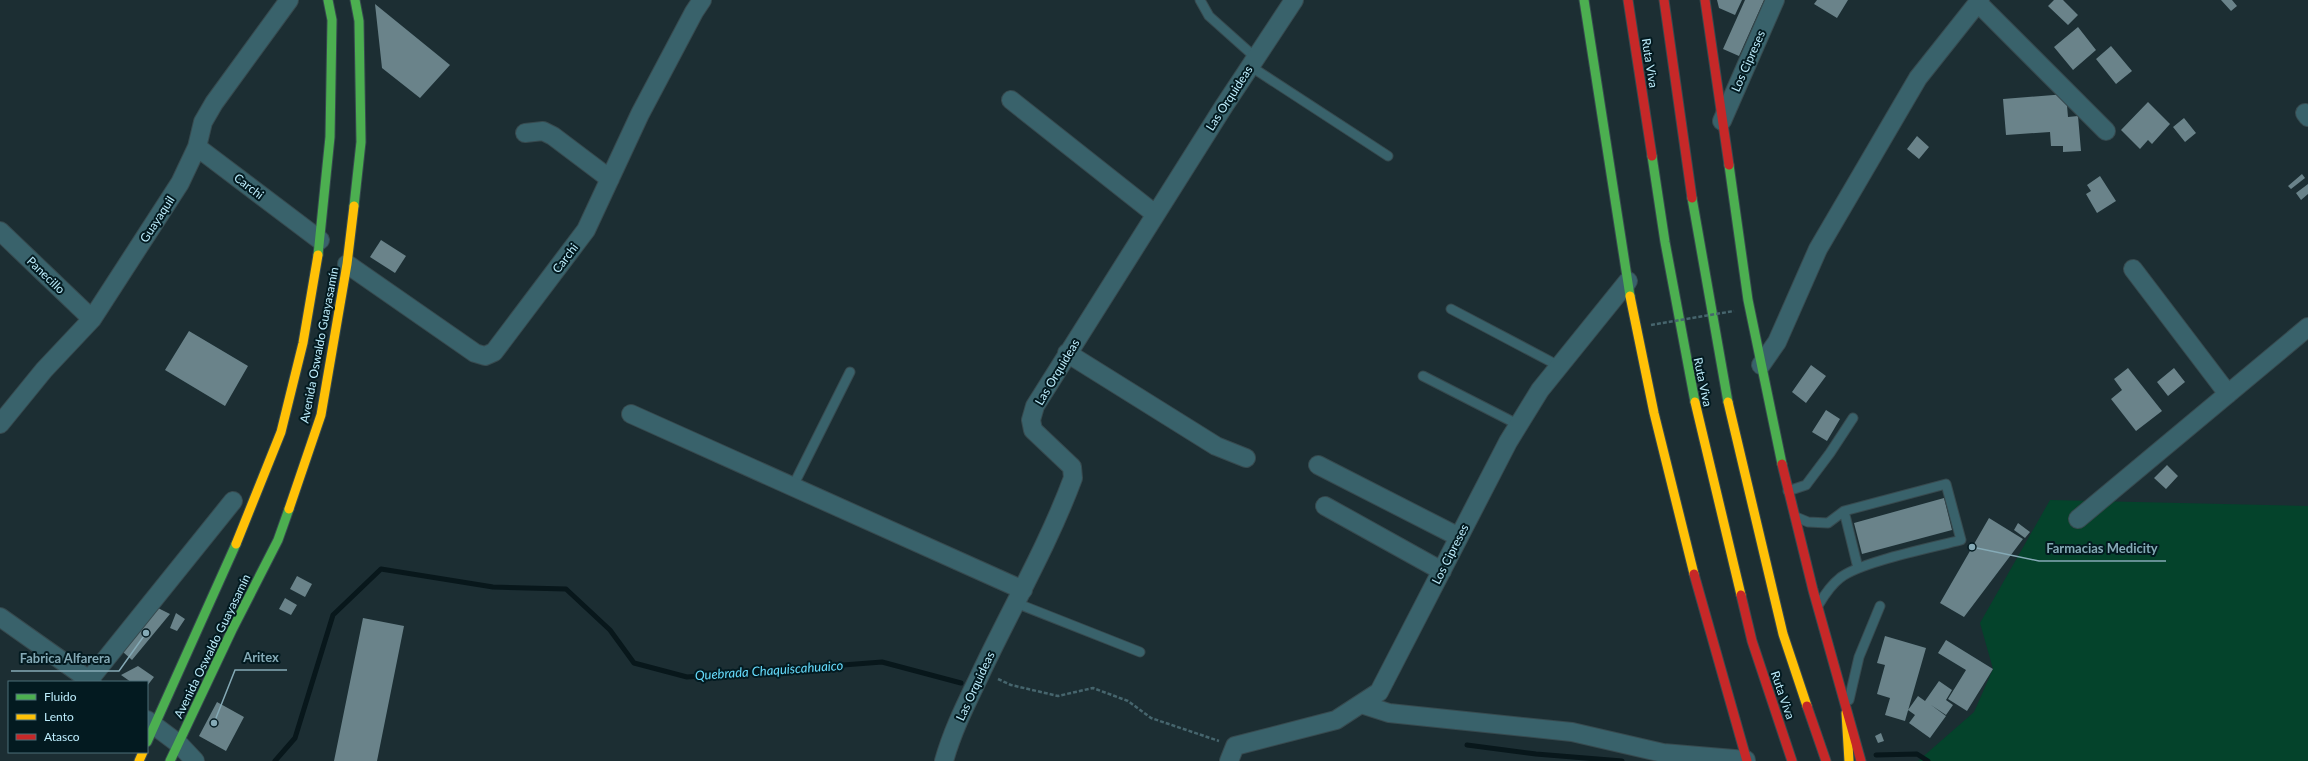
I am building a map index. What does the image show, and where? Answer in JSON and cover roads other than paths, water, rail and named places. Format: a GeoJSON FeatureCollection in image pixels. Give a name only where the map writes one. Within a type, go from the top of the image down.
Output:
{"type":"FeatureCollection","features":[{"type":"Feature","properties":{"kind":"main road","name":"Avenida Oswaldo Guayasamín"},"geometry":{"type":"LineString","coordinates":[[148,737],[151,722],[247,521],[281,432],[303,343],[320,240],[330,137],[332,20],[328,0]]}},
{"type":"Feature","properties":{"kind":"main road","name":"Avenida Oswaldo Guayasamín"},"geometry":{"type":"LineString","coordinates":[[170,761],[280,533],[321,415],[347,264],[361,142],[359,21],[355,0]]}},
{"type":"Feature","properties":{"kind":"main road"},"geometry":{"type":"LineString","coordinates":[[1584,0],[1628,281],[1656,424],[1686,546],[1746,761]]}},
{"type":"Feature","properties":{"kind":"main road","name":"Ruta Viva"},"geometry":{"type":"LineString","coordinates":[[1628,0],[1665,242],[1690,382],[1752,640],[1792,761]]}},
{"type":"Feature","properties":{"kind":"main road","name":"Ruta Viva"},"geometry":{"type":"LineString","coordinates":[[1664,0],[1697,234],[1722,376],[1783,634],[1826,761]]}},
{"type":"Feature","properties":{"kind":"main road"},"geometry":{"type":"LineString","coordinates":[[1704,0],[1748,300],[1761,365],[1793,515],[1846,714],[1861,761]]}},
{"type":"Feature","properties":{"kind":"main road"},"geometry":{"type":"LineString","coordinates":[[1846,714],[1849,761]]}},
{"type":"Feature","properties":{"kind":"street","name":"Guayaquil"},"geometry":{"type":"LineString","coordinates":[[0,424],[44,370],[92,319],[180,183],[197,147],[203,122],[214,103],[289,0]]}},
{"type":"Feature","properties":{"kind":"street","name":"Carchi"},"geometry":{"type":"LineString","coordinates":[[347,264],[475,353],[485,356],[494,352],[586,230],[640,114],[694,12],[702,0]]}},
{"type":"Feature","properties":{"kind":"street","name":"Las Orquideas"},"geometry":{"type":"LineString","coordinates":[[944,761],[950,739],[981,672],[1020,596],[1074,478],[1072,467],[1034,430],[1031,420],[1035,406],[1067,353],[1294,0]]}},
{"type":"Feature","properties":{"kind":"street","name":"Los Cipreses"},"geometry":{"type":"LineString","coordinates":[[1722,121],[1775,0]]}},
{"type":"Feature","properties":{"kind":"street"},"geometry":{"type":"LineString","coordinates":[[1761,365],[1777,342],[1818,249],[1918,78],[1979,2],[2106,130]]}},
{"type":"Feature","properties":{"kind":"street"},"geometry":{"type":"LineString","coordinates":[[1011,100],[1156,214]]}},
{"type":"Feature","properties":{"kind":"street"},"geometry":{"type":"LineString","coordinates":[[525,133],[543,131],[553,136],[610,179]]}},
{"type":"Feature","properties":{"kind":"street","name":"Carchi"},"geometry":{"type":"LineString","coordinates":[[197,147],[320,240]]}},
{"type":"Feature","properties":{"kind":"street","name":"Panecillo"},"geometry":{"type":"LineString","coordinates":[[0,232],[92,319]]}},
{"type":"Feature","properties":{"kind":"street"},"geometry":{"type":"LineString","coordinates":[[2133,269],[2228,394]]}},
{"type":"Feature","properties":{"kind":"street","name":"Los Cipreses"},"geometry":{"type":"LineString","coordinates":[[1232,754],[1336,720],[1379,692],[1459,537],[1519,425],[1540,390],[1628,281]]}},
{"type":"Feature","properties":{"kind":"street"},"geometry":{"type":"LineString","coordinates":[[2078,519],[2308,327]]}},
{"type":"Feature","properties":{"kind":"street"},"geometry":{"type":"LineString","coordinates":[[1067,353],[1216,446],[1246,458]]}},
{"type":"Feature","properties":{"kind":"street"},"geometry":{"type":"LineString","coordinates":[[632,414],[1020,596]]}},
{"type":"Feature","properties":{"kind":"street"},"geometry":{"type":"LineString","coordinates":[[1318,465],[1459,537]]}},
{"type":"Feature","properties":{"kind":"street"},"geometry":{"type":"LineString","coordinates":[[1,618],[91,681],[233,501]]}},
{"type":"Feature","properties":{"kind":"street"},"geometry":{"type":"LineString","coordinates":[[1325,506],[1442,571]]}},
{"type":"Feature","properties":{"kind":"street"},"geometry":{"type":"LineString","coordinates":[[1361,704],[1389,713],[1572,732],[1663,753],[1746,761]]}},
{"type":"Feature","properties":{"kind":"street"},"geometry":{"type":"LineString","coordinates":[[151,722],[179,744],[195,761]]}},
{"type":"Feature","properties":{"kind":"lane"},"geometry":{"type":"LineString","coordinates":[[1200,0],[1209,16],[1253,62],[1388,156]]}},
{"type":"Feature","properties":{"kind":"lane"},"geometry":{"type":"LineString","coordinates":[[1451,309],[1559,366]]}},
{"type":"Feature","properties":{"kind":"lane"},"geometry":{"type":"LineString","coordinates":[[792,488],[850,372]]}},
{"type":"Feature","properties":{"kind":"lane"},"geometry":{"type":"LineString","coordinates":[[1423,376],[1519,425]]}},
{"type":"Feature","properties":{"kind":"lane"},"geometry":{"type":"LineString","coordinates":[[1788,491],[1806,485],[1830,453],[1852,418]]}},
{"type":"Feature","properties":{"kind":"lane"},"geometry":{"type":"LineString","coordinates":[[1793,515],[1808,522],[1828,524],[1844,511],[1946,484],[1961,540],[1858,568],[1841,577],[1826,592],[1817,609]]}},
{"type":"Feature","properties":{"kind":"lane"},"geometry":{"type":"LineString","coordinates":[[1844,511],[1858,568]]}},
{"type":"Feature","properties":{"kind":"lane"},"geometry":{"type":"LineString","coordinates":[[1020,596],[1140,652]]}},
{"type":"Feature","properties":{"kind":"lane"},"geometry":{"type":"LineString","coordinates":[[1846,714],[1859,657],[1880,606]]}},
{"type":"Feature","properties":{"kind":"waterway","name":"Quebrada Chaquiscahuaico"},"geometry":{"type":"LineString","coordinates":[[275,761],[295,738],[333,615],[381,569],[493,587],[566,589],[610,630],[634,663],[687,677],[882,662],[961,683]]}},
{"type":"Feature","properties":{"kind":"waterway","name":"Quebrada Chaquiscahuaico"},"geometry":{"type":"LineString","coordinates":[[1467,745],[1536,754],[1622,761]]}},
{"type":"Feature","properties":{"kind":"waterway","name":"Quebrada Chaquiscahuaico"},"geometry":{"type":"LineString","coordinates":[[1876,755],[1917,754],[1928,761]]}},
{"type":"Feature","properties":{"kind":"place","name":"Farmacias Medicity"},"geometry":{"type":"Point","coordinates":[1972,547]}},
{"type":"Feature","properties":{"kind":"place","name":"Fabrica Alfarera"},"geometry":{"type":"Point","coordinates":[146,633]}},
{"type":"Feature","properties":{"kind":"place","name":"Aritex"},"geometry":{"type":"Point","coordinates":[214,723]}}]}
